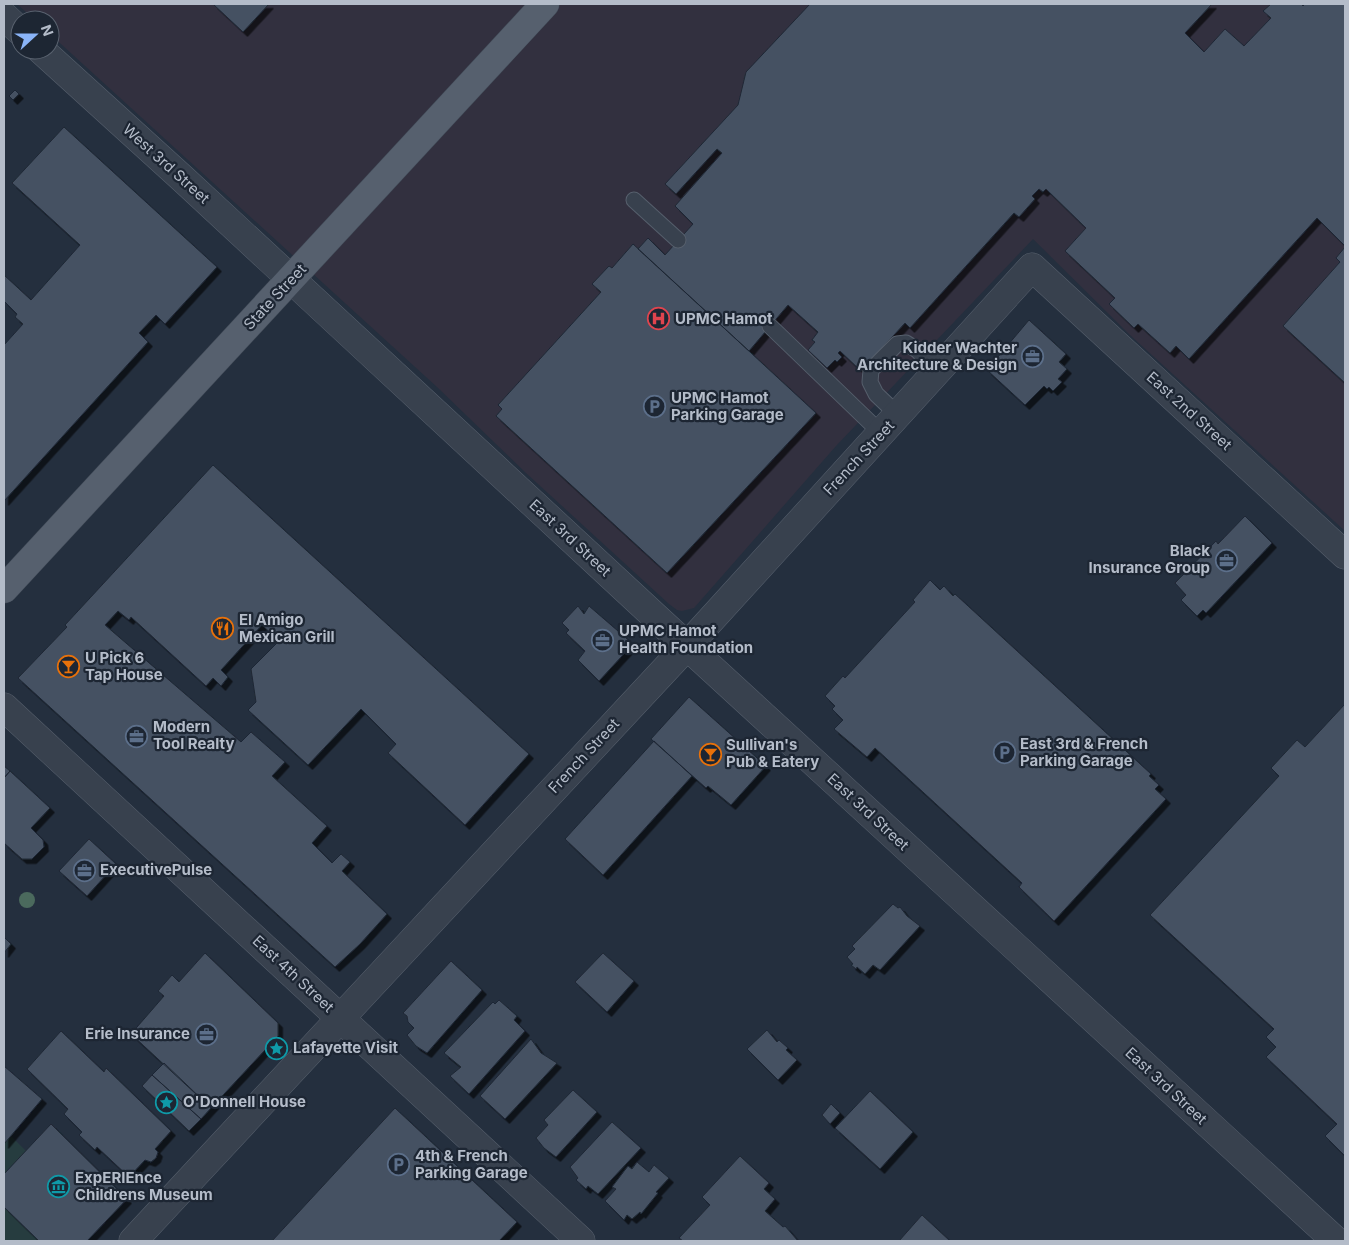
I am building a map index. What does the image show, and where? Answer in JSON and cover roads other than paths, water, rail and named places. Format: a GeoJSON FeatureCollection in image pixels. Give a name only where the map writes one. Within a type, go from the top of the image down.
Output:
{"type":"FeatureCollection","features":[{"type":"Feature","properties":{"kind":"main road","name":"State Street"},"geometry":{"type":"LineString","coordinates":[[4,588],[545,4]]}},
{"type":"Feature","properties":{"kind":"street","name":"West 3rd Street"},"geometry":{"type":"LineString","coordinates":[[52,60],[291,279]]}},
{"type":"Feature","properties":{"kind":"street","name":"French Street"},"geometry":{"type":"LineString","coordinates":[[133,1241],[687,646],[1032,268]]}},
{"type":"Feature","properties":{"kind":"street","name":"East 2nd Street"},"geometry":{"type":"LineString","coordinates":[[1032,268],[1345,555]]}},
{"type":"Feature","properties":{"kind":"street","name":"East 3rd Street"},"geometry":{"type":"LineString","coordinates":[[291,279],[687,646],[1336,1241]]}},
{"type":"Feature","properties":{"kind":"street","name":"East 4th Street"},"geometry":{"type":"LineString","coordinates":[[4,707],[581,1241]]}},
{"type":"Feature","properties":{"kind":"lane"},"geometry":{"type":"LineString","coordinates":[[634,200],[678,240]]}},
{"type":"Feature","properties":{"kind":"lane"},"geometry":{"type":"LineString","coordinates":[[770,326],[889,424]]}},
{"type":"Feature","properties":{"kind":"lane"},"geometry":{"type":"LineString","coordinates":[[889,424],[870,382],[871,370],[897,344],[906,342],[938,370]]}},
{"type":"Feature","properties":{"kind":"place","name":"UPMC Hamot"},"geometry":{"type":"Point","coordinates":[659,319]}},
{"type":"Feature","properties":{"kind":"place","name":"Kidder Wachter Architecture & Design"},"geometry":{"type":"Point","coordinates":[1033,357]}},
{"type":"Feature","properties":{"kind":"place","name":"UPMC Hamot Parking Garage"},"geometry":{"type":"Point","coordinates":[655,407]}},
{"type":"Feature","properties":{"kind":"place","name":"Black Insurance Group"},"geometry":{"type":"Point","coordinates":[1226,560]}},
{"type":"Feature","properties":{"kind":"place","name":"El Amigo Mexican Grill"},"geometry":{"type":"Point","coordinates":[223,629]}},
{"type":"Feature","properties":{"kind":"place","name":"UPMC Hamot Health Foundation"},"geometry":{"type":"Point","coordinates":[603,640]}},
{"type":"Feature","properties":{"kind":"place","name":"U Pick 6 Tap House"},"geometry":{"type":"Point","coordinates":[69,667]}},
{"type":"Feature","properties":{"kind":"place","name":"Modern Tool Realty"},"geometry":{"type":"Point","coordinates":[137,736]}},
{"type":"Feature","properties":{"kind":"place","name":"East 3rd & French Parking Garage"},"geometry":{"type":"Point","coordinates":[1004,753]}},
{"type":"Feature","properties":{"kind":"place","name":"Sullivan's Pub & Eatery"},"geometry":{"type":"Point","coordinates":[710,754]}},
{"type":"Feature","properties":{"kind":"place","name":"ExecutivePulse"},"geometry":{"type":"Point","coordinates":[84,870]}},
{"type":"Feature","properties":{"kind":"place","name":"Erie Insurance"},"geometry":{"type":"Point","coordinates":[206,1034]}},
{"type":"Feature","properties":{"kind":"place","name":"Lafayette Visit"},"geometry":{"type":"Point","coordinates":[277,1048]}},
{"type":"Feature","properties":{"kind":"place","name":"O'Donnell House"},"geometry":{"type":"Point","coordinates":[167,1102]}},
{"type":"Feature","properties":{"kind":"place","name":"4th & French Parking Garage"},"geometry":{"type":"Point","coordinates":[399,1165]}},
{"type":"Feature","properties":{"kind":"place","name":"ExpERIEnce Childrens Museum"},"geometry":{"type":"Point","coordinates":[59,1187]}}]}
